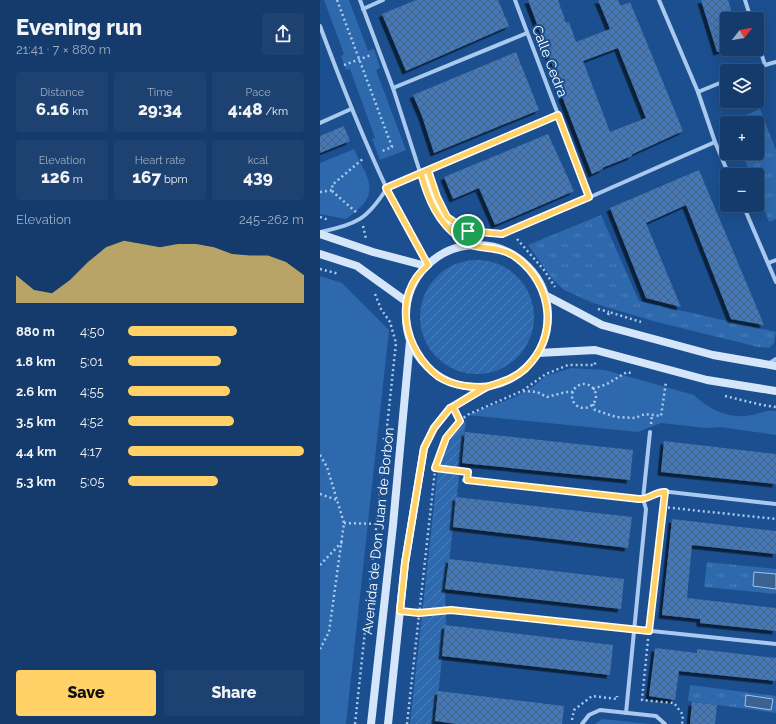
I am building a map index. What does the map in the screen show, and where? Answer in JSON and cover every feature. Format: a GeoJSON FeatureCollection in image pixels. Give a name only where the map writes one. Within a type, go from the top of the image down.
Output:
{"type":"FeatureCollection","features":[{"type":"Feature","properties":{"kind":"street"},"geometry":{"type":"LineString","coordinates":[[360,0],[393,88],[427,194],[441,221],[454,234],[470,245]]}},
{"type":"Feature","properties":{"kind":"street"},"geometry":{"type":"LineString","coordinates":[[363,9],[383,0]]}},
{"type":"Feature","properties":{"kind":"street","name":"Calle Cedra"},"geometry":{"type":"LineString","coordinates":[[515,0],[589,197]]}},
{"type":"Feature","properties":{"kind":"street"},"geometry":{"type":"LineString","coordinates":[[659,0],[698,92],[715,142],[727,168]]}},
{"type":"Feature","properties":{"kind":"street"},"geometry":{"type":"LineString","coordinates":[[745,0],[749,12]]}},
{"type":"Feature","properties":{"kind":"street"},"geometry":{"type":"LineString","coordinates":[[320,27],[351,109],[386,188],[427,265]]}},
{"type":"Feature","properties":{"kind":"street"},"geometry":{"type":"LineString","coordinates":[[393,88],[527,33]]}},
{"type":"Feature","properties":{"kind":"street"},"geometry":{"type":"LineString","coordinates":[[762,56],[765,64],[776,62]]}},
{"type":"Feature","properties":{"kind":"street"},"geometry":{"type":"LineString","coordinates":[[698,92],[720,83]]}},
{"type":"Feature","properties":{"kind":"street"},"geometry":{"type":"LineString","coordinates":[[320,123],[351,109]]}},
{"type":"Feature","properties":{"kind":"street"},"geometry":{"type":"LineString","coordinates":[[320,233],[354,224],[374,207],[386,188],[558,115]]}},
{"type":"Feature","properties":{"kind":"street"},"geometry":{"type":"LineString","coordinates":[[513,231],[715,142]]}},
{"type":"Feature","properties":{"kind":"street"},"geometry":{"type":"LineString","coordinates":[[745,212],[776,282]]}},
{"type":"Feature","properties":{"kind":"street"},"geometry":{"type":"LineString","coordinates":[[320,233],[374,252],[427,265]]}},
{"type":"Feature","properties":{"kind":"street"},"geometry":{"type":"LineString","coordinates":[[388,724],[405,563],[424,448],[434,428],[453,407],[486,387],[507,381],[525,369],[538,353],[547,328],[548,315],[545,295],[534,274],[516,257],[494,247],[470,245],[446,252],[427,265],[414,282],[407,302],[406,322],[410,341],[422,362],[440,377],[462,386],[486,387]]}},
{"type":"Feature","properties":{"kind":"street"},"geometry":{"type":"LineString","coordinates":[[320,254],[358,266],[407,302]]}},
{"type":"Feature","properties":{"kind":"street"},"geometry":{"type":"LineString","coordinates":[[768,264],[776,260]]}},
{"type":"Feature","properties":{"kind":"street"},"geometry":{"type":"LineString","coordinates":[[545,295],[602,325],[713,355],[776,366]]}},
{"type":"Feature","properties":{"kind":"street","name":"Avenida de Don Juan de Borbón"},"geometry":{"type":"LineString","coordinates":[[371,724],[393,525],[410,341]]}},
{"type":"Feature","properties":{"kind":"street"},"geometry":{"type":"LineString","coordinates":[[538,353],[594,350],[707,380],[776,391]]}},
{"type":"Feature","properties":{"kind":"street"},"geometry":{"type":"LineString","coordinates":[[767,365],[776,359]]}},
{"type":"Feature","properties":{"kind":"street"},"geometry":{"type":"LineString","coordinates":[[626,713],[646,509],[643,499],[650,432]]}},
{"type":"Feature","properties":{"kind":"street"},"geometry":{"type":"LineString","coordinates":[[465,480],[643,499],[661,491],[776,504]]}},
{"type":"Feature","properties":{"kind":"street"},"geometry":{"type":"LineString","coordinates":[[451,610],[776,644]]}},
{"type":"Feature","properties":{"kind":"street"},"geometry":{"type":"LineString","coordinates":[[582,724],[589,716],[600,710],[656,716],[665,724]]}},
{"type":"Feature","properties":{"kind":"path"},"geometry":{"type":"LineString","coordinates":[[336,68],[380,52]]}},
{"type":"Feature","properties":{"kind":"path"},"geometry":{"type":"LineString","coordinates":[[320,192],[333,190]]}},
{"type":"Feature","properties":{"kind":"path"},"geometry":{"type":"LineString","coordinates":[[463,228],[468,231],[491,234],[502,234],[513,231],[519,242],[559,290]]}},
{"type":"Feature","properties":{"kind":"path"},"geometry":{"type":"LineString","coordinates":[[355,724],[396,343],[390,322],[371,290]]}},
{"type":"Feature","properties":{"kind":"path"},"geometry":{"type":"LineString","coordinates":[[596,308],[609,312]]}},
{"type":"Feature","properties":{"kind":"path"},"geometry":{"type":"LineString","coordinates":[[593,389],[596,399],[593,404],[588,408],[577,406],[572,397],[573,392],[580,385],[585,385],[593,389],[607,384],[627,372],[635,374]]}},
{"type":"Feature","properties":{"kind":"path"},"geometry":{"type":"LineString","coordinates":[[658,380],[674,384]]}},
{"type":"Feature","properties":{"kind":"path"},"geometry":{"type":"LineString","coordinates":[[593,404],[595,410],[616,417],[635,418],[645,414],[661,416],[666,382]]}},
{"type":"Feature","properties":{"kind":"path"},"geometry":{"type":"LineString","coordinates":[[522,391],[537,392],[547,397],[566,392],[573,392]]}},
{"type":"Feature","properties":{"kind":"path"},"geometry":{"type":"LineString","coordinates":[[718,394],[762,405],[776,406]]}},
{"type":"Feature","properties":{"kind":"path"},"geometry":{"type":"LineString","coordinates":[[407,724],[435,468],[446,438],[460,421],[453,407]]}},
{"type":"Feature","properties":{"kind":"path"},"geometry":{"type":"LineString","coordinates":[[320,455],[327,467],[344,523],[329,632],[320,649]]}},
{"type":"Feature","properties":{"kind":"path"},"geometry":{"type":"LineString","coordinates":[[435,468],[468,472],[465,480]]}},
{"type":"Feature","properties":{"kind":"path"},"geometry":{"type":"LineString","coordinates":[[665,492],[642,700],[674,703],[683,715],[682,724]]}},
{"type":"Feature","properties":{"kind":"path"},"geometry":{"type":"LineString","coordinates":[[320,494],[338,500]]}},
{"type":"Feature","properties":{"kind":"path"},"geometry":{"type":"LineString","coordinates":[[663,507],[776,519]]}},
{"type":"Feature","properties":{"kind":"path"},"geometry":{"type":"LineString","coordinates":[[344,523],[393,525]]}},
{"type":"Feature","properties":{"kind":"path"},"geometry":{"type":"LineString","coordinates":[[320,565],[342,542]]}},
{"type":"Feature","properties":{"kind":"path"},"geometry":{"type":"LineString","coordinates":[[400,611],[419,613],[451,610]]}},
{"type":"Feature","properties":{"kind":"green space"},"geometry":{"type":"Polygon","coordinates":[[[324,0],[349,0],[368,51],[374,49],[380,68],[376,70],[406,150],[380,160],[372,139],[375,138],[350,69],[346,70],[341,56],[344,54],[324,0]]]}},
{"type":"Feature","properties":{"kind":"green space"},"geometry":{"type":"Polygon","coordinates":[[[760,109],[763,116],[744,116],[760,109]]]}},
{"type":"Feature","properties":{"kind":"green space"},"geometry":{"type":"Polygon","coordinates":[[[764,119],[776,150],[776,219],[769,222],[764,209],[764,168],[748,168],[745,160],[764,160],[764,119]]]}},
{"type":"Feature","properties":{"kind":"green space"},"geometry":{"type":"Polygon","coordinates":[[[354,149],[368,179],[370,187],[369,195],[358,210],[346,219],[320,214],[320,163],[354,149]]]}},
{"type":"Feature","properties":{"kind":"green space"},"geometry":{"type":"Polygon","coordinates":[[[601,215],[639,301],[776,332],[774,343],[769,348],[758,347],[653,321],[593,303],[564,290],[554,281],[528,245],[601,215]]]}},
{"type":"Feature","properties":{"kind":"green space"},"geometry":{"type":"Polygon","coordinates":[[[477,260],[499,264],[517,277],[530,295],[534,317],[530,339],[517,357],[499,370],[477,374],[455,370],[437,357],[424,339],[420,317],[424,295],[437,277],[455,264],[477,260]]]}},
{"type":"Feature","properties":{"kind":"green space"},"geometry":{"type":"Polygon","coordinates":[[[320,276],[342,283],[389,330],[346,724],[320,724],[320,276]]]}},
{"type":"Feature","properties":{"kind":"green space"},"geometry":{"type":"Polygon","coordinates":[[[571,368],[605,370],[694,395],[706,405],[727,415],[743,416],[766,411],[776,411],[776,435],[720,427],[706,428],[661,423],[638,432],[467,415],[515,397],[534,386],[546,376],[571,368]]]}},
{"type":"Feature","properties":{"kind":"green space"},"geometry":{"type":"Polygon","coordinates":[[[466,420],[445,594],[446,620],[435,724],[410,724],[438,468],[451,439],[466,420]]]}},
{"type":"Feature","properties":{"kind":"green space"},"geometry":{"type":"Polygon","coordinates":[[[707,562],[776,569],[776,594],[704,587],[707,562]]]}},
{"type":"Feature","properties":{"kind":"green space"},"geometry":{"type":"Polygon","coordinates":[[[690,685],[776,696],[776,713],[688,701],[690,685]]]}},
{"type":"Feature","properties":{"kind":"green space"},"geometry":{"type":"Polygon","coordinates":[[[602,719],[651,724],[595,724],[602,719]]]}},
{"type":"Feature","properties":{"kind":"shaded area"},"geometry":{"type":"Polygon","coordinates":[[[754,572],[776,574],[776,589],[753,586],[754,572]]]}},
{"type":"Feature","properties":{"kind":"shaded area"},"geometry":{"type":"Polygon","coordinates":[[[746,695],[773,699],[771,710],[745,706],[746,695]]]}},
{"type":"Feature","properties":{"kind":"building"},"geometry":{"type":"Polygon","coordinates":[[[416,0],[498,0],[509,26],[406,71],[382,14],[416,0]]]}},
{"type":"Feature","properties":{"kind":"building"},"geometry":{"type":"Polygon","coordinates":[[[528,0],[558,0],[566,23],[569,22],[576,42],[610,29],[598,0],[618,0],[621,6],[630,2],[683,131],[592,174],[553,73],[555,72],[528,0]],[[618,48],[583,61],[610,132],[646,118],[618,48]]]}},
{"type":"Feature","properties":{"kind":"building"},"geometry":{"type":"Polygon","coordinates":[[[701,0],[728,0],[732,12],[720,12],[720,51],[717,52],[701,0]]]}},
{"type":"Feature","properties":{"kind":"building"},"geometry":{"type":"Polygon","coordinates":[[[516,52],[539,110],[434,153],[422,116],[413,95],[516,52]]]}},
{"type":"Feature","properties":{"kind":"building"},"geometry":{"type":"Polygon","coordinates":[[[344,126],[350,141],[320,153],[320,136],[344,126]]]}},
{"type":"Feature","properties":{"kind":"building"},"geometry":{"type":"Polygon","coordinates":[[[548,134],[574,191],[495,225],[479,188],[453,199],[444,177],[548,134]]]}},
{"type":"Feature","properties":{"kind":"building"},"geometry":{"type":"Polygon","coordinates":[[[699,170],[764,325],[731,319],[686,205],[646,223],[681,307],[646,298],[610,208],[699,170]]]}},
{"type":"Feature","properties":{"kind":"building"},"geometry":{"type":"Polygon","coordinates":[[[465,432],[633,450],[630,480],[462,463],[465,432]]]}},
{"type":"Feature","properties":{"kind":"building"},"geometry":{"type":"Polygon","coordinates":[[[664,441],[776,454],[776,484],[661,472],[664,441]]]}},
{"type":"Feature","properties":{"kind":"building"},"geometry":{"type":"Polygon","coordinates":[[[456,497],[632,517],[628,548],[453,527],[456,497]]]}},
{"type":"Feature","properties":{"kind":"building"},"geometry":{"type":"Polygon","coordinates":[[[672,519],[776,531],[776,554],[692,545],[687,598],[776,608],[776,631],[700,623],[700,619],[662,615],[672,519]]]}},
{"type":"Feature","properties":{"kind":"building"},"geometry":{"type":"Polygon","coordinates":[[[449,559],[624,579],[621,609],[445,589],[449,559]]]}},
{"type":"Feature","properties":{"kind":"building"},"geometry":{"type":"Polygon","coordinates":[[[445,625],[613,645],[610,675],[442,656],[445,625]]]}},
{"type":"Feature","properties":{"kind":"building"},"geometry":{"type":"Polygon","coordinates":[[[655,648],[697,653],[697,649],[776,658],[776,681],[679,671],[675,700],[649,696],[655,648]]]}},
{"type":"Feature","properties":{"kind":"building"},"geometry":{"type":"Polygon","coordinates":[[[438,691],[564,706],[562,724],[457,724],[435,721],[438,691]]]}},
{"type":"Feature","properties":{"kind":"building"},"geometry":{"type":"Polygon","coordinates":[[[692,702],[717,705],[715,724],[690,724],[692,702]]]}},
{"type":"Feature","properties":{"kind":"route"},"geometry":{"type":"LineString","coordinates":[[468,231],[447,217],[437,197],[428,170],[421,173],[386,188],[428,265],[414,282],[407,302],[406,322],[410,341],[422,362],[440,377],[462,386],[486,387],[450,408],[434,428],[424,448],[405,563],[400,611],[419,613],[451,610],[649,631],[665,492],[661,491],[643,499],[639,499],[467,480],[468,472],[435,468],[441,448],[446,438],[460,421],[453,407],[486,387],[507,381],[525,369],[538,353],[546,334],[548,315],[545,295],[534,274],[516,257],[494,247],[470,245],[454,234],[441,221],[427,194],[421,173],[558,115],[589,197],[513,231],[502,234],[468,231]]}}]}
